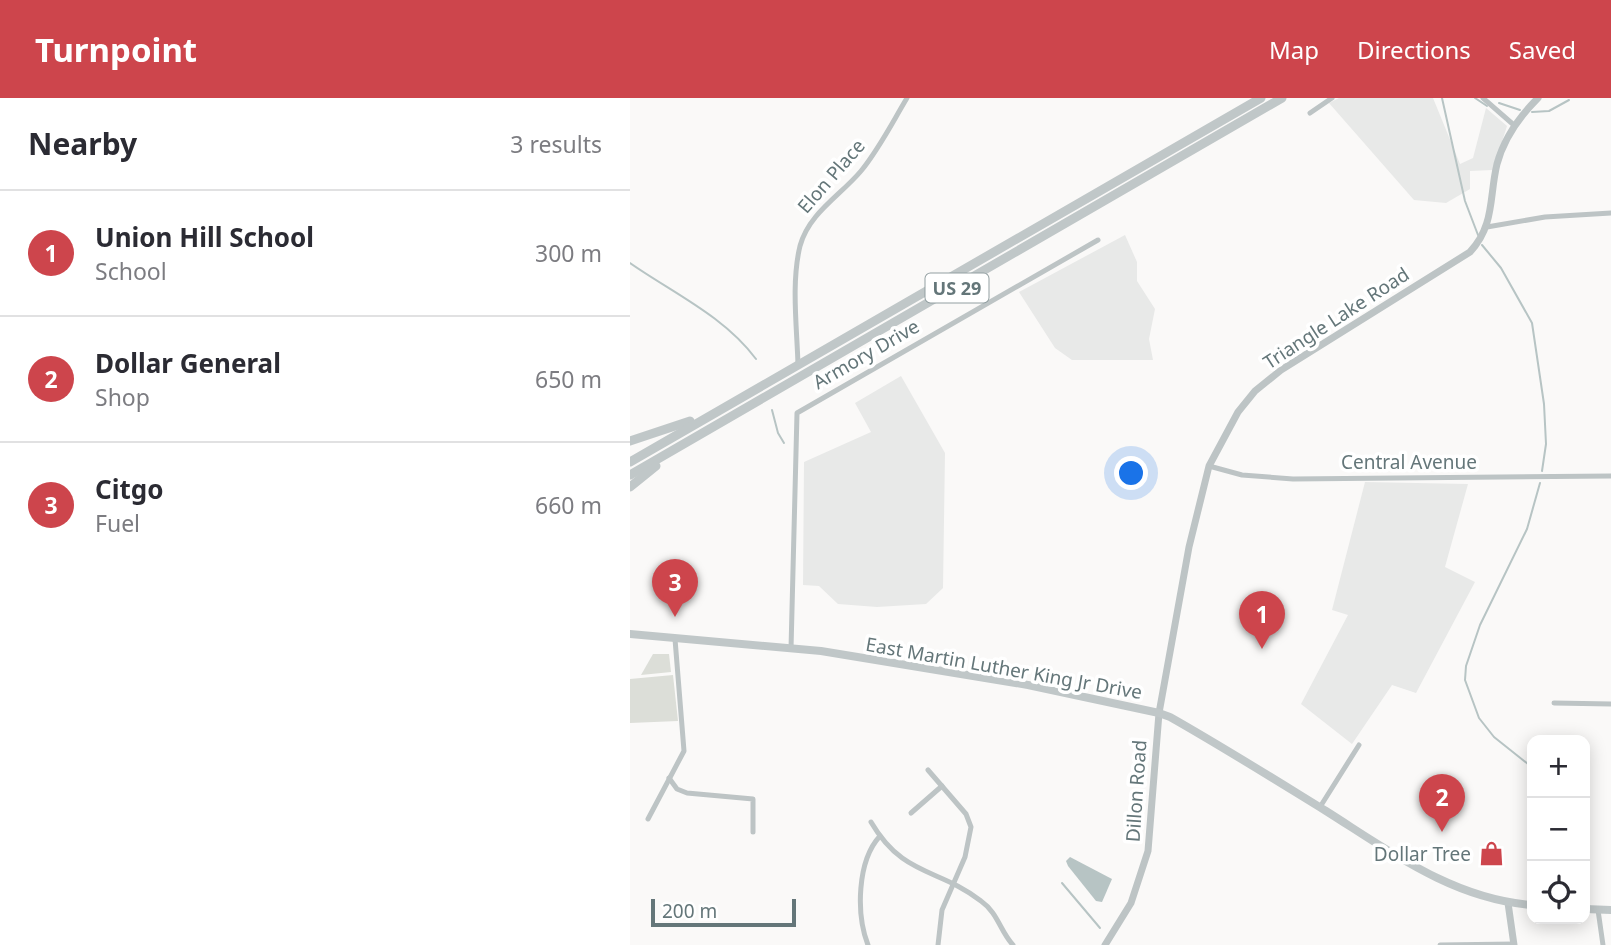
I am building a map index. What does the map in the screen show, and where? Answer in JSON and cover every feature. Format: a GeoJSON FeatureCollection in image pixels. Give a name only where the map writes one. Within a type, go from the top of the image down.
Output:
{"type":"FeatureCollection","features":[{"type":"Feature","properties":{"kind":"highway","name":"US 29"},"geometry":{"type":"LineString","coordinates":[[630,462],[1261,98]]}},
{"type":"Feature","properties":{"kind":"highway","name":"US 29"},"geometry":{"type":"LineString","coordinates":[[630,475],[1282,98]]}},
{"type":"Feature","properties":{"kind":"highway"},"geometry":{"type":"LineString","coordinates":[[630,441],[679,426],[742,397]]}},
{"type":"Feature","properties":{"kind":"highway"},"geometry":{"type":"LineString","coordinates":[[630,486],[707,432]]}},
{"type":"Feature","properties":{"kind":"main road","name":"East Martin Luther King Jr Drive"},"geometry":{"type":"LineString","coordinates":[[630,634],[791,649],[1028,685],[1158,713],[1211,740],[1438,879],[1464,891],[1508,903],[1527,905]]}},
{"type":"Feature","properties":{"kind":"main road"},"geometry":{"type":"LineString","coordinates":[[1590,909],[1611,910]]}},
{"type":"Feature","properties":{"kind":"street","name":"Elon Place"},"geometry":{"type":"LineString","coordinates":[[798,365],[798,268],[800,247],[807,229],[816,215],[860,172],[906,98]]}},
{"type":"Feature","properties":{"kind":"street"},"geometry":{"type":"LineString","coordinates":[[1310,113],[1332,98]]}},
{"type":"Feature","properties":{"kind":"street"},"geometry":{"type":"LineString","coordinates":[[1483,98],[1515,125]]}},
{"type":"Feature","properties":{"kind":"street"},"geometry":{"type":"LineString","coordinates":[[1538,98],[1515,125],[1496,167],[1488,227],[1545,217],[1611,213]]}},
{"type":"Feature","properties":{"kind":"street","name":"Triangle Lake Road"},"geometry":{"type":"LineString","coordinates":[[1158,713],[1189,547],[1209,466],[1238,412],[1264,384],[1348,326],[1454,263],[1479,242],[1488,227]]}},
{"type":"Feature","properties":{"kind":"street","name":"Armory Drive"},"geometry":{"type":"LineString","coordinates":[[791,649],[797,413],[1098,240]]}},
{"type":"Feature","properties":{"kind":"street","name":"Central Avenue"},"geometry":{"type":"LineString","coordinates":[[1209,466],[1242,475],[1293,479],[1611,476]]}},
{"type":"Feature","properties":{"kind":"street"},"geometry":{"type":"LineString","coordinates":[[649,819],[684,747],[675,639]]}},
{"type":"Feature","properties":{"kind":"street"},"geometry":{"type":"LineString","coordinates":[[1554,704],[1611,704]]}},
{"type":"Feature","properties":{"kind":"street","name":"Dillon Road"},"geometry":{"type":"LineString","coordinates":[[1105,945],[1131,903],[1148,851],[1158,713]]}},
{"type":"Feature","properties":{"kind":"street"},"geometry":{"type":"LineString","coordinates":[[1320,807],[1359,745]]}},
{"type":"Feature","properties":{"kind":"street"},"geometry":{"type":"LineString","coordinates":[[929,770],[966,814],[971,827],[968,847],[942,911],[938,945]]}},
{"type":"Feature","properties":{"kind":"street"},"geometry":{"type":"LineString","coordinates":[[669,778],[677,789],[687,793],[753,799],[753,832]]}},
{"type":"Feature","properties":{"kind":"street"},"geometry":{"type":"LineString","coordinates":[[911,813],[942,786]]}},
{"type":"Feature","properties":{"kind":"street"},"geometry":{"type":"LineString","coordinates":[[871,822],[880,836],[912,867],[952,885],[990,909],[1013,945]]}},
{"type":"Feature","properties":{"kind":"street"},"geometry":{"type":"LineString","coordinates":[[868,945],[863,929],[864,864],[869,850],[880,836]]}},
{"type":"Feature","properties":{"kind":"street"},"geometry":{"type":"LineString","coordinates":[[1440,945],[1514,944],[1508,903]]}},
{"type":"Feature","properties":{"kind":"street"},"geometry":{"type":"LineString","coordinates":[[1598,910],[1603,945]]}},
{"type":"Feature","properties":{"kind":"shaded area"},"geometry":{"type":"Polygon","coordinates":[[[1339,98],[1433,98],[1460,164],[1473,158],[1486,108],[1507,126],[1493,170],[1470,171],[1470,189],[1446,203],[1414,200],[1329,103],[1339,98]]]}},
{"type":"Feature","properties":{"kind":"shaded area"},"geometry":{"type":"Polygon","coordinates":[[[1125,235],[1137,262],[1137,281],[1155,309],[1149,339],[1153,360],[1072,360],[1055,348],[1019,292],[1125,235]]]}},
{"type":"Feature","properties":{"kind":"shaded area"},"geometry":{"type":"Polygon","coordinates":[[[901,376],[945,453],[943,588],[926,604],[877,607],[838,604],[819,586],[803,585],[804,462],[871,432],[855,403],[901,376]]]}},
{"type":"Feature","properties":{"kind":"shaded area"},"geometry":{"type":"Polygon","coordinates":[[[1365,482],[1468,484],[1445,567],[1475,582],[1416,693],[1392,685],[1352,744],[1301,704],[1348,615],[1332,610],[1365,482]]]}},
{"type":"Feature","properties":{"kind":"shaded area"},"geometry":{"type":"Polygon","coordinates":[[[653,654],[669,654],[671,672],[641,675],[653,654]]]}},
{"type":"Feature","properties":{"kind":"shaded area"},"geometry":{"type":"Polygon","coordinates":[[[673,675],[678,721],[630,723],[630,679],[673,675]]]}},
{"type":"Feature","properties":{"kind":"shaded area"},"geometry":{"type":"Polygon","coordinates":[[[1070,857],[1112,879],[1102,902],[1096,901],[1068,866],[1066,861],[1070,857]]]}},
{"type":"Feature","properties":{"kind":"waterway"},"geometry":{"type":"LineString","coordinates":[[1442,98],[1465,201],[1478,235]]}},
{"type":"Feature","properties":{"kind":"waterway"},"geometry":{"type":"LineString","coordinates":[[1475,98],[1487,106]]}},
{"type":"Feature","properties":{"kind":"waterway"},"geometry":{"type":"LineString","coordinates":[[1532,112],[1549,111],[1569,100]]}},
{"type":"Feature","properties":{"kind":"waterway"},"geometry":{"type":"LineString","coordinates":[[1499,103],[1520,110]]}},
{"type":"Feature","properties":{"kind":"waterway"},"geometry":{"type":"LineString","coordinates":[[1482,245],[1501,268],[1532,323],[1544,404],[1546,444],[1542,471]]}},
{"type":"Feature","properties":{"kind":"waterway"},"geometry":{"type":"LineString","coordinates":[[630,263],[729,330],[756,359]]}},
{"type":"Feature","properties":{"kind":"waterway"},"geometry":{"type":"LineString","coordinates":[[772,410],[778,433],[784,443]]}},
{"type":"Feature","properties":{"kind":"waterway"},"geometry":{"type":"LineString","coordinates":[[1527,763],[1494,737],[1479,718],[1465,680],[1466,666],[1480,625],[1527,529],[1540,483]]}},
{"type":"Feature","properties":{"kind":"waterway"},"geometry":{"type":"LineString","coordinates":[[1062,883],[1100,928]]}},
{"type":"Feature","properties":{"kind":"place","name":"Citgo"},"geometry":{"type":"Point","coordinates":[675,617]}},
{"type":"Feature","properties":{"kind":"place","name":"Union Hill School"},"geometry":{"type":"Point","coordinates":[1262,649]}},
{"type":"Feature","properties":{"kind":"place","name":"Dollar General"},"geometry":{"type":"Point","coordinates":[1442,832]}},
{"type":"Feature","properties":{"kind":"place","name":"Dollar Tree"},"geometry":{"type":"Point","coordinates":[1491,854]}}]}
